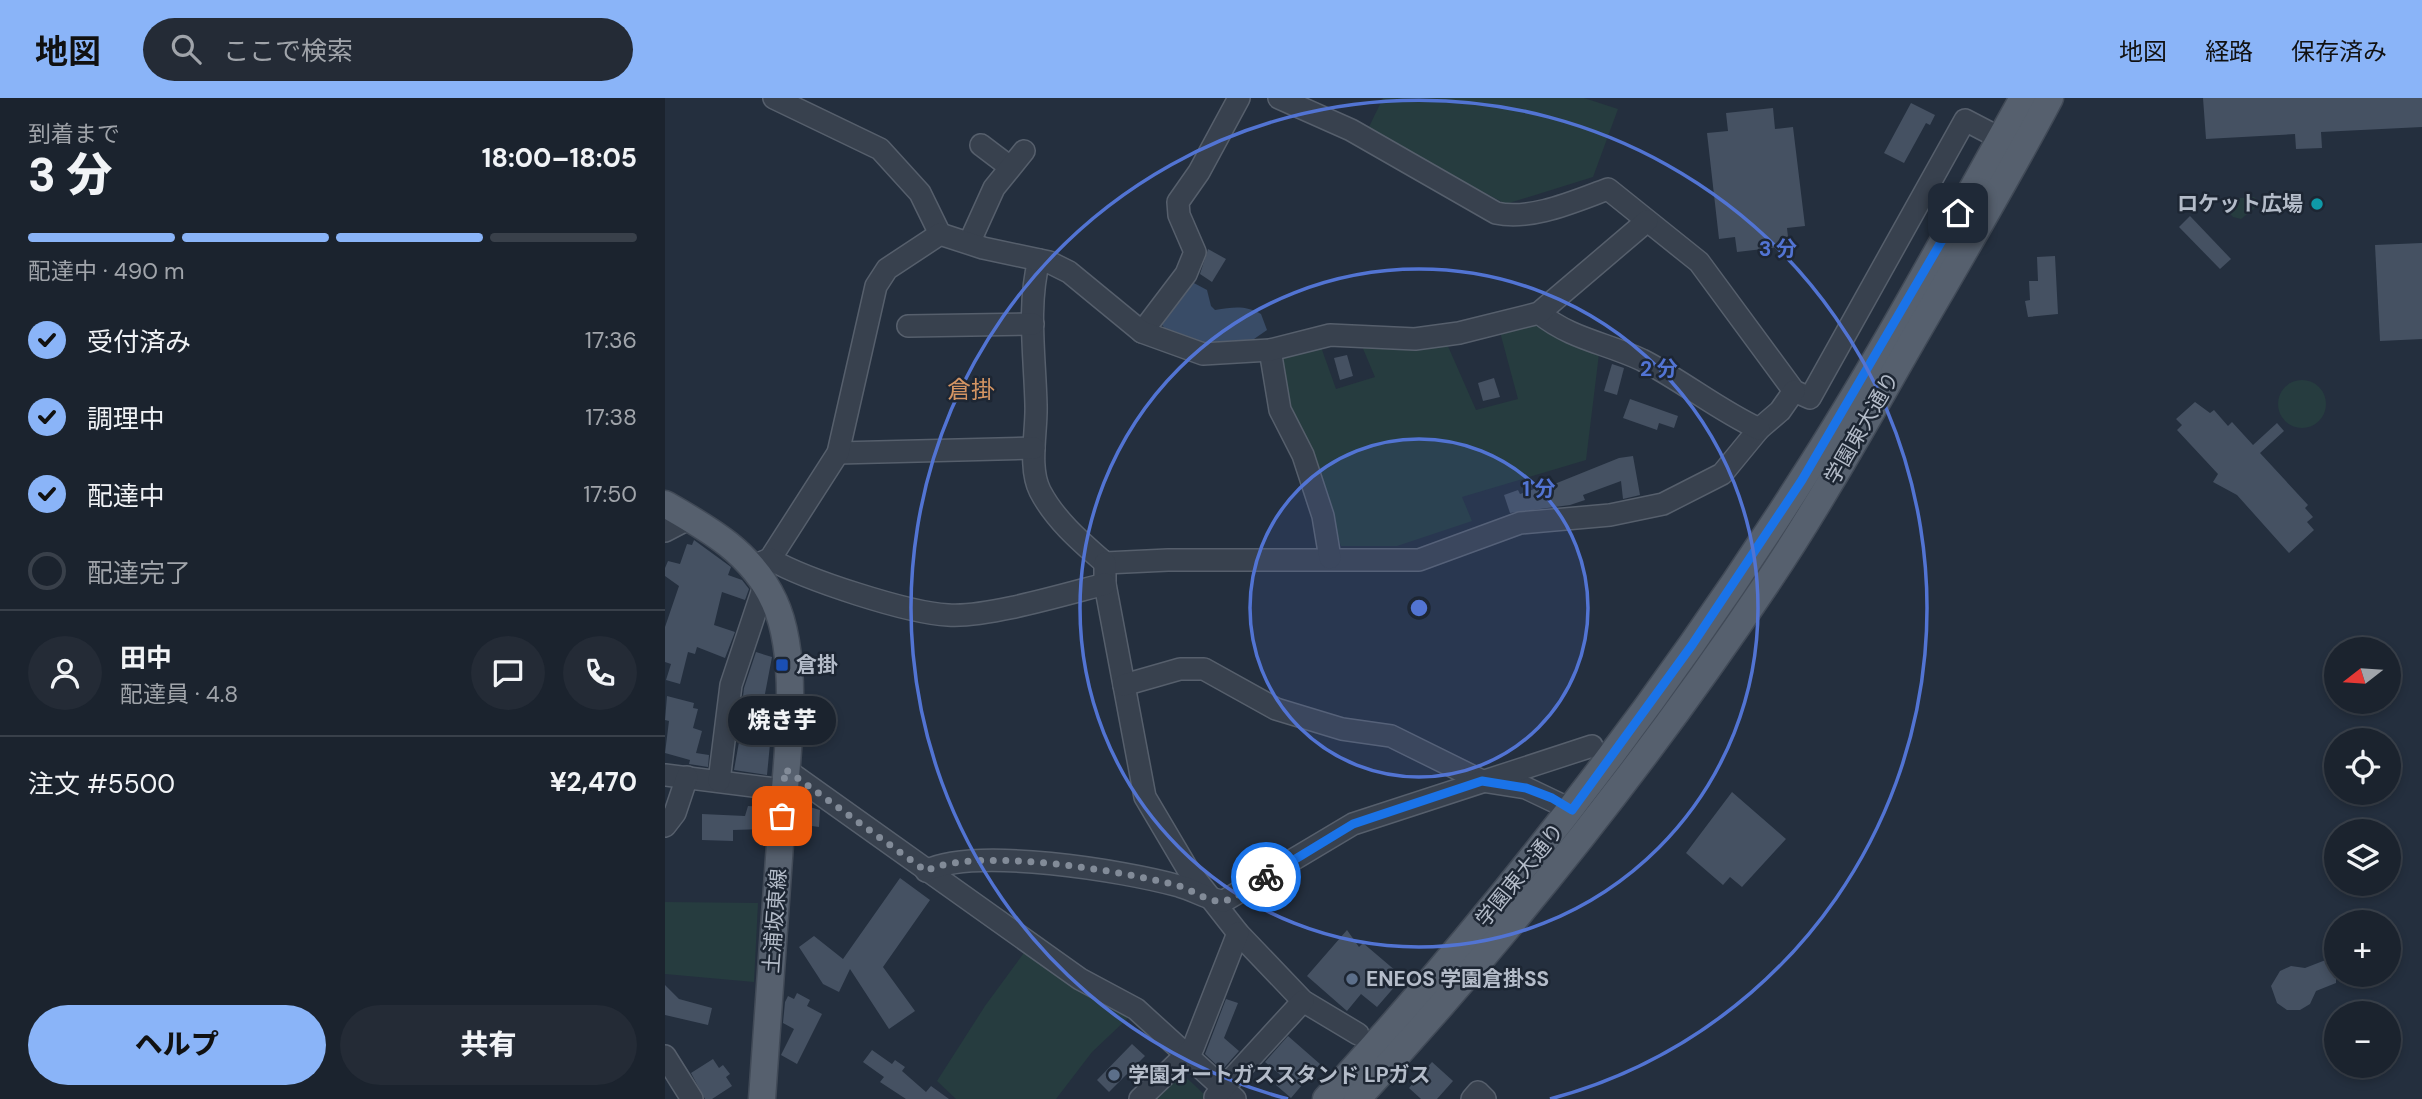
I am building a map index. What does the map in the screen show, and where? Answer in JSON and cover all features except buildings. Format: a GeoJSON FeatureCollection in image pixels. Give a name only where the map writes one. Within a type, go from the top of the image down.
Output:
{"type":"FeatureCollection","features":[{"type":"Feature","properties":{"kind":"main road","name":"学園東大通り"},"geometry":{"type":"LineString","coordinates":[[1357,1099],[1467,979],[1545,887],[1654,745],[1770,579],[1817,503],[2011,144],[2023,98]]}},
{"type":"Feature","properties":{"kind":"main road","name":"学園東大通り"},"geometry":{"type":"LineString","coordinates":[[1326,1099],[1483,921],[1572,810],[1692,645],[1802,480],[2011,144],[2050,98]]}},
{"type":"Feature","properties":{"kind":"main road","name":"土浦坂東線"},"geometry":{"type":"LineString","coordinates":[[665,503],[727,542],[762,569],[781,617],[789,648],[785,780],[762,1099]]}},
{"type":"Feature","properties":{"kind":"street"},"geometry":{"type":"LineString","coordinates":[[774,98],[880,149],[921,193],[940,234]]}},
{"type":"Feature","properties":{"kind":"street"},"geometry":{"type":"LineString","coordinates":[[1142,332],[1186,274],[1195,252],[1178,215],[1178,202],[1199,172],[1239,98]]}},
{"type":"Feature","properties":{"kind":"street"},"geometry":{"type":"LineString","coordinates":[[1279,98],[1351,130],[1496,213],[1510,216],[1527,214],[1608,189],[1699,262],[1794,391],[1810,398],[1965,120],[2011,144]]}},
{"type":"Feature","properties":{"kind":"street"},"geometry":{"type":"LineString","coordinates":[[970,242],[994,188],[1017,159],[981,145]]}},
{"type":"Feature","properties":{"kind":"street"},"geometry":{"type":"LineString","coordinates":[[719,781],[731,685],[762,569],[838,453],[876,286],[887,269],[940,234],[983,248],[1038,260],[1069,272],[1142,332],[1203,354],[1270,351],[1330,335],[1415,339],[1459,333],[1539,313],[1647,221]]}},
{"type":"Feature","properties":{"kind":"street"},"geometry":{"type":"LineString","coordinates":[[1038,260],[1033,324],[1037,408],[1034,448],[1039,489],[1059,520],[1105,573],[1145,797],[1187,868],[1238,933],[1303,1001],[1358,1034]]}},
{"type":"Feature","properties":{"kind":"street"},"geometry":{"type":"LineString","coordinates":[[1539,313],[1559,329],[1642,360],[1734,417],[1759,429]]}},
{"type":"Feature","properties":{"kind":"street"},"geometry":{"type":"LineString","coordinates":[[908,326],[1033,324]]}},
{"type":"Feature","properties":{"kind":"street"},"geometry":{"type":"LineString","coordinates":[[1270,351],[1280,410],[1303,455],[1323,516],[1330,558]]}},
{"type":"Feature","properties":{"kind":"street"},"geometry":{"type":"LineString","coordinates":[[762,569],[949,615],[993,610],[1105,573],[1330,558],[1419,560],[1520,523],[1610,515],[1663,504],[1722,474],[1759,429],[1780,411],[1794,391]]}},
{"type":"Feature","properties":{"kind":"street"},"geometry":{"type":"LineString","coordinates":[[838,453],[1034,448]]}},
{"type":"Feature","properties":{"kind":"street"},"geometry":{"type":"LineString","coordinates":[[665,531],[690,518]]}},
{"type":"Feature","properties":{"kind":"street"},"geometry":{"type":"LineString","coordinates":[[1124,685],[1180,669],[1204,669],[1276,709],[1342,729],[1391,736],[1482,781],[1526,788],[1552,798],[1572,810]]}},
{"type":"Feature","properties":{"kind":"street"},"geometry":{"type":"LineString","coordinates":[[926,871],[942,862],[1097,867],[1181,886],[1212,900],[1224,901],[1353,824],[1592,746]]}},
{"type":"Feature","properties":{"kind":"street"},"geometry":{"type":"LineString","coordinates":[[665,775],[719,781],[785,780],[926,871],[1080,979],[1136,1009],[1185,1054],[1224,1096],[1303,1001]]}},
{"type":"Feature","properties":{"kind":"street"},"geometry":{"type":"LineString","coordinates":[[665,826],[675,813],[687,777]]}},
{"type":"Feature","properties":{"kind":"street"},"geometry":{"type":"LineString","coordinates":[[1140,1099],[1193,1048],[1238,933]]}},
{"type":"Feature","properties":{"kind":"street"},"geometry":{"type":"LineString","coordinates":[[665,1056],[692,1099]]}},
{"type":"Feature","properties":{"kind":"street"},"geometry":{"type":"LineString","coordinates":[[1472,1099],[1478,1092],[1485,1099]]}},
{"type":"Feature","properties":{"kind":"green space"},"geometry":{"type":"Polygon","coordinates":[[[1383,98],[1584,98],[1618,109],[1593,177],[1506,204],[1367,131],[1383,98]]]}},
{"type":"Feature","properties":{"kind":"green space"},"geometry":{"type":"Polygon","coordinates":[[[2254,197],[2258,201],[2256,207],[2241,219],[2233,217],[2224,207],[2226,199],[2254,197]]]}},
{"type":"Feature","properties":{"kind":"green space"},"geometry":{"type":"Polygon","coordinates":[[[1538,320],[1599,354],[1586,460],[1462,497],[1472,521],[1397,546],[1341,546],[1311,452],[1287,402],[1283,357],[1321,347],[1336,389],[1375,377],[1361,344],[1447,344],[1476,410],[1518,399],[1500,332],[1538,320]]]}},
{"type":"Feature","properties":{"kind":"green space"},"geometry":{"type":"Polygon","coordinates":[[[2302,380],[2311,381],[2319,387],[2325,395],[2325,413],[2319,421],[2311,427],[2302,428],[2293,427],[2285,421],[2279,413],[2278,404],[2279,395],[2285,387],[2293,381],[2302,380]]]}},
{"type":"Feature","properties":{"kind":"green space"},"geometry":{"type":"Polygon","coordinates":[[[665,902],[758,903],[754,982],[665,974],[665,902]]]}},
{"type":"Feature","properties":{"kind":"green space"},"geometry":{"type":"Polygon","coordinates":[[[1026,950],[1129,1017],[1092,1052],[1056,1099],[956,1099],[937,1081],[985,1006],[1026,950]]]}},
{"type":"Feature","properties":{"kind":"green space"},"geometry":{"type":"Polygon","coordinates":[[[1176,1068],[1206,1096],[1203,1099],[1147,1099],[1176,1068]]]}},
{"type":"Feature","properties":{"kind":"water"},"geometry":{"type":"Polygon","coordinates":[[[1192,282],[1207,290],[1211,306],[1215,310],[1250,309],[1261,314],[1267,330],[1254,339],[1213,348],[1167,331],[1162,325],[1164,319],[1192,282]]]}},
{"type":"Feature","properties":{"kind":"way so far"},"geometry":{"type":"LineString","coordinates":[[782,816],[785,769],[926,871],[942,862],[996,861],[1097,867],[1181,886],[1212,900],[1224,901],[1266,877]]}},
{"type":"Feature","properties":{"kind":"place","name":"ロケット広場"},"geometry":{"type":"Point","coordinates":[2317,204]}},
{"type":"Feature","properties":{"kind":"place","name":"倉掛"},"geometry":{"type":"Point","coordinates":[782,665]}},
{"type":"Feature","properties":{"kind":"place","name":"焼き芋"},"geometry":{"type":"Point","coordinates":[782,816]}},
{"type":"Feature","properties":{"kind":"place","name":"ENEOS 学園倉掛SS"},"geometry":{"type":"Point","coordinates":[1352,979]}},
{"type":"Feature","properties":{"kind":"place","name":"学園オートガススタンド LPガス"},"geometry":{"type":"Point","coordinates":[1114,1075]}},
{"type":"Feature","properties":{"kind":"district","name":"倉掛"},"geometry":{"type":"Point","coordinates":[971,389]}},
{"type":"Feature","properties":{"kind":"route"},"geometry":{"type":"LineString","coordinates":[[1266,877],[1353,824],[1482,781],[1526,788],[1552,798],[1572,810],[1692,645],[1802,480],[1862,382],[1958,213]]}}]}
